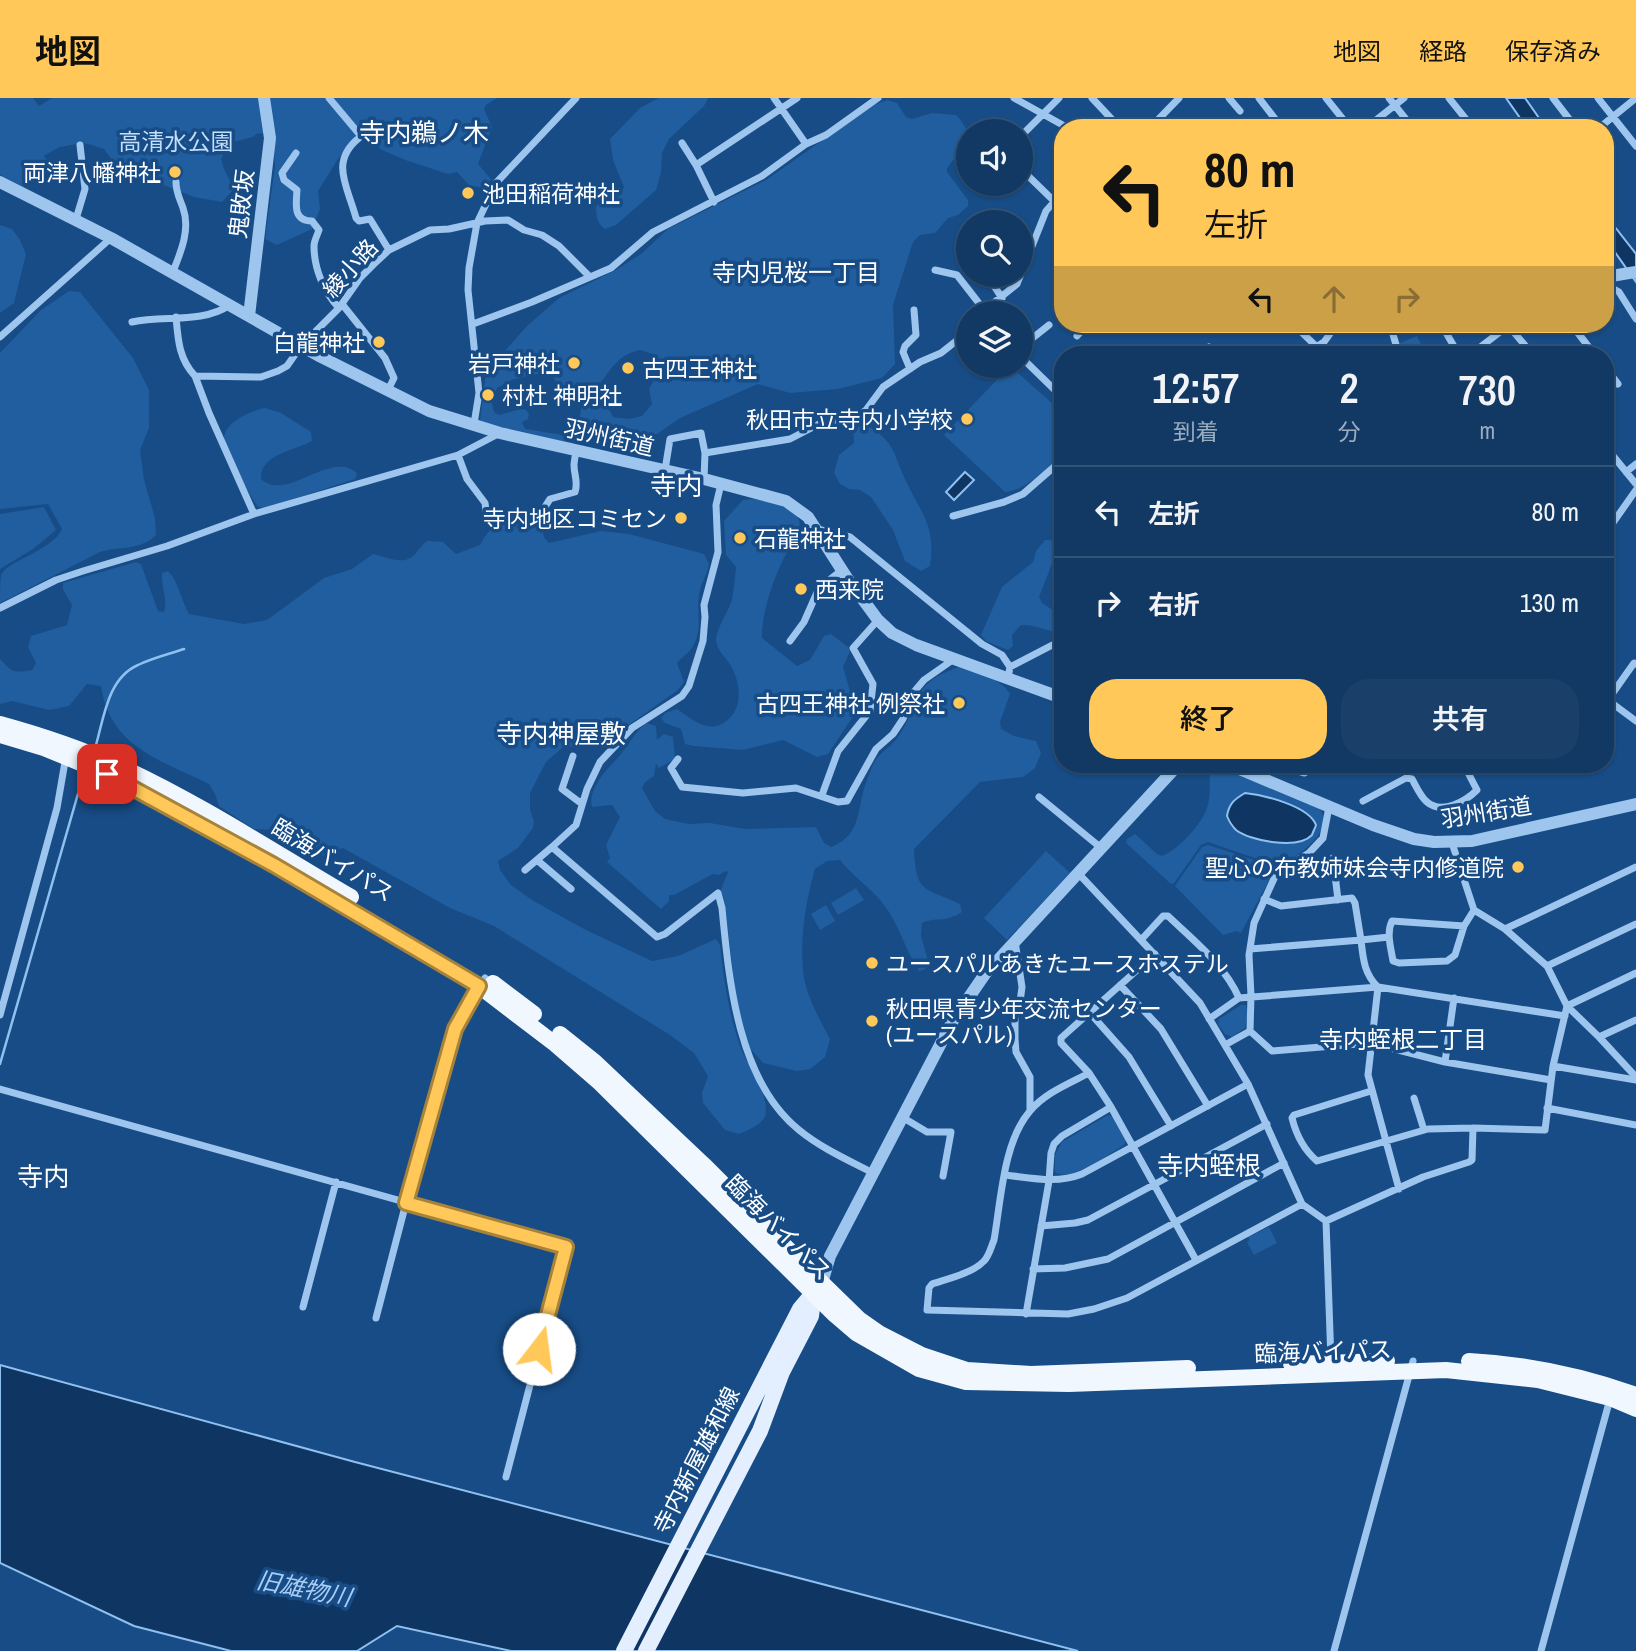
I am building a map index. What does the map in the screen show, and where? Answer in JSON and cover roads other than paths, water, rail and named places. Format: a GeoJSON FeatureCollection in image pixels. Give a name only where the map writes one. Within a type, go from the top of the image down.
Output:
{"type":"FeatureCollection","features":[{"type":"Feature","properties":{"kind":"highway","name":"臨海バイパス"},"geometry":{"type":"LineString","coordinates":[[0,724],[68,751]]}},
{"type":"Feature","properties":{"kind":"highway","name":"臨海バイパス"},"geometry":{"type":"LineString","coordinates":[[0,735],[117,765],[220,820],[482,982],[595,1062],[704,1165],[856,1333],[919,1369],[966,1382],[1069,1384],[1464,1361],[1514,1365],[1588,1380],[1636,1395]]}},
{"type":"Feature","properties":{"kind":"highway","name":"臨海バイパス"},"geometry":{"type":"LineString","coordinates":[[818,1289],[879,1333],[922,1356],[967,1370],[1031,1374],[1331,1361],[1412,1365],[1508,1375],[1610,1398],[1636,1409]]}},
{"type":"Feature","properties":{"kind":"main road","name":"寺内新屋雄和線"},"geometry":{"type":"LineString","coordinates":[[646,1651],[760,1432],[782,1372],[811,1316],[818,1289]]}},
{"type":"Feature","properties":{"kind":"main road","name":"寺内新屋雄和線"},"geometry":{"type":"LineString","coordinates":[[624,1651],[800,1309],[818,1289]]}},
{"type":"Feature","properties":{"kind":"street","name":"鬼敗坂"},"geometry":{"type":"LineString","coordinates":[[249,316],[270,138],[264,98]]}},
{"type":"Feature","properties":{"kind":"street"},"geometry":{"type":"LineString","coordinates":[[329,98],[360,135],[349,146],[341,165],[356,218],[359,221],[370,219],[389,250]]}},
{"type":"Feature","properties":{"kind":"street"},"geometry":{"type":"LineString","coordinates":[[474,424],[479,393],[468,290],[477,223],[496,183],[576,98]]}},
{"type":"Feature","properties":{"kind":"street"},"geometry":{"type":"LineString","coordinates":[[774,98],[806,144]]}},
{"type":"Feature","properties":{"kind":"street"},"geometry":{"type":"LineString","coordinates":[[696,165],[797,98]]}},
{"type":"Feature","properties":{"kind":"street"},"geometry":{"type":"LineString","coordinates":[[473,324],[590,278],[622,260],[653,232],[762,176],[878,98]]}},
{"type":"Feature","properties":{"kind":"street"},"geometry":{"type":"LineString","coordinates":[[1014,98],[1054,121]]}},
{"type":"Feature","properties":{"kind":"street"},"geometry":{"type":"LineString","coordinates":[[1033,123],[1059,98]]}},
{"type":"Feature","properties":{"kind":"street"},"geometry":{"type":"LineString","coordinates":[[1092,98],[1112,119]]}},
{"type":"Feature","properties":{"kind":"street"},"geometry":{"type":"LineString","coordinates":[[1229,98],[1240,111]]}},
{"type":"Feature","properties":{"kind":"street"},"geometry":{"type":"LineString","coordinates":[[1259,98],[1275,119]]}},
{"type":"Feature","properties":{"kind":"street"},"geometry":{"type":"LineString","coordinates":[[1326,98],[1343,119]]}},
{"type":"Feature","properties":{"kind":"street"},"geometry":{"type":"LineString","coordinates":[[1389,98],[1406,119]]}},
{"type":"Feature","properties":{"kind":"street"},"geometry":{"type":"LineString","coordinates":[[1377,119],[1405,98]]}},
{"type":"Feature","properties":{"kind":"street"},"geometry":{"type":"LineString","coordinates":[[1449,98],[1466,119]]}},
{"type":"Feature","properties":{"kind":"street"},"geometry":{"type":"LineString","coordinates":[[1553,98],[1569,119]]}},
{"type":"Feature","properties":{"kind":"street"},"geometry":{"type":"LineString","coordinates":[[1598,98],[1636,146]]}},
{"type":"Feature","properties":{"kind":"street"},"geometry":{"type":"LineString","coordinates":[[1610,119],[1636,98]]}},
{"type":"Feature","properties":{"kind":"street"},"geometry":{"type":"LineString","coordinates":[[1159,119],[1173,100]]}},
{"type":"Feature","properties":{"kind":"street"},"geometry":{"type":"LineString","coordinates":[[682,143],[714,202]]}},
{"type":"Feature","properties":{"kind":"street"},"geometry":{"type":"LineString","coordinates":[[76,219],[85,189],[80,145]]}},
{"type":"Feature","properties":{"kind":"street"},"geometry":{"type":"LineString","coordinates":[[296,153],[282,173],[284,180],[297,190],[296,211],[300,218],[316,224],[319,230],[314,248],[322,283],[330,298],[341,306],[390,366],[394,378],[388,390]]}},
{"type":"Feature","properties":{"kind":"street"},"geometry":{"type":"LineString","coordinates":[[1033,181],[1054,201]]}},
{"type":"Feature","properties":{"kind":"street","name":"羽州街道"},"geometry":{"type":"LineString","coordinates":[[0,182],[76,219],[301,346],[429,411],[500,433],[705,479],[786,501],[808,517],[877,620],[892,633],[954,659],[1009,672],[1054,694]]}},
{"type":"Feature","properties":{"kind":"street"},"geometry":{"type":"LineString","coordinates":[[172,274],[183,246],[185,230],[184,209],[178,199],[176,182]]}},
{"type":"Feature","properties":{"kind":"street"},"geometry":{"type":"LineString","coordinates":[[993,287],[999,300],[1017,284],[1046,211],[1054,203]]}},
{"type":"Feature","properties":{"kind":"street","name":"綾小路"},"geometry":{"type":"LineString","coordinates":[[195,376],[261,377],[287,366],[301,346],[341,306],[360,278],[389,250],[430,230],[508,220],[559,246],[590,278]]}},
{"type":"Feature","properties":{"kind":"street"},"geometry":{"type":"LineString","coordinates":[[0,337],[111,238]]}},
{"type":"Feature","properties":{"kind":"street"},"geometry":{"type":"LineString","coordinates":[[935,270],[957,275],[975,301]]}},
{"type":"Feature","properties":{"kind":"street"},"geometry":{"type":"LineString","coordinates":[[1614,275],[1636,272]]}},
{"type":"Feature","properties":{"kind":"street"},"geometry":{"type":"LineString","coordinates":[[1614,290],[1619,292],[1636,318]]}},
{"type":"Feature","properties":{"kind":"street"},"geometry":{"type":"LineString","coordinates":[[132,322],[148,318],[198,317],[230,305]]}},
{"type":"Feature","properties":{"kind":"street"},"geometry":{"type":"LineString","coordinates":[[910,369],[903,352],[916,335],[914,310]]}},
{"type":"Feature","properties":{"kind":"street"},"geometry":{"type":"LineString","coordinates":[[176,317],[186,367],[195,376],[254,514]]}},
{"type":"Feature","properties":{"kind":"street"},"geometry":{"type":"LineString","coordinates":[[1033,338],[1049,325]]}},
{"type":"Feature","properties":{"kind":"street"},"geometry":{"type":"LineString","coordinates":[[1077,336],[1080,333]]}},
{"type":"Feature","properties":{"kind":"street"},"geometry":{"type":"LineString","coordinates":[[1302,333],[1316,346]]}},
{"type":"Feature","properties":{"kind":"street"},"geometry":{"type":"LineString","coordinates":[[1481,346],[1497,333]]}},
{"type":"Feature","properties":{"kind":"street"},"geometry":{"type":"LineString","coordinates":[[705,453],[790,439],[819,424],[857,417],[866,411],[883,387],[956,341]]}},
{"type":"Feature","properties":{"kind":"street"},"geometry":{"type":"LineString","coordinates":[[1033,369],[1054,389]]}},
{"type":"Feature","properties":{"kind":"street"},"geometry":{"type":"LineString","coordinates":[[1614,379],[1618,384]]}},
{"type":"Feature","properties":{"kind":"street"},"geometry":{"type":"LineString","coordinates":[[0,608],[56,580],[86,569],[167,546],[254,514],[458,454],[500,433]]}},
{"type":"Feature","properties":{"kind":"street"},"geometry":{"type":"LineString","coordinates":[[665,471],[670,439],[701,433],[705,453],[705,479]]}},
{"type":"Feature","properties":{"kind":"street"},"geometry":{"type":"LineString","coordinates":[[543,510],[550,499],[575,492],[577,488],[572,462],[577,451]]}},
{"type":"Feature","properties":{"kind":"street"},"geometry":{"type":"LineString","coordinates":[[458,454],[467,479],[485,503],[487,518]]}},
{"type":"Feature","properties":{"kind":"street"},"geometry":{"type":"LineString","coordinates":[[1614,457],[1636,484]]}},
{"type":"Feature","properties":{"kind":"street"},"geometry":{"type":"LineString","coordinates":[[1626,472],[1636,464]]}},
{"type":"Feature","properties":{"kind":"street"},"geometry":{"type":"LineString","coordinates":[[953,516],[1023,494],[1054,470]]}},
{"type":"Feature","properties":{"kind":"street"},"geometry":{"type":"LineString","coordinates":[[526,870],[576,825],[600,762],[632,728],[682,695],[690,686],[703,641],[704,605],[718,552],[716,505],[721,484]]}},
{"type":"Feature","properties":{"kind":"street"},"geometry":{"type":"LineString","coordinates":[[1614,521],[1636,490]]}},
{"type":"Feature","properties":{"kind":"street"},"geometry":{"type":"LineString","coordinates":[[817,529],[850,537],[982,644],[1002,655],[1009,672],[1054,645]]}},
{"type":"Feature","properties":{"kind":"street"},"geometry":{"type":"LineString","coordinates":[[790,641],[804,622],[819,588],[842,570]]}},
{"type":"Feature","properties":{"kind":"street"},"geometry":{"type":"LineString","coordinates":[[822,795],[838,751],[870,711],[873,684],[853,648],[877,620]]}},
{"type":"Feature","properties":{"kind":"street"},"geometry":{"type":"LineString","coordinates":[[678,759],[671,768],[682,787],[743,793],[796,788],[838,802],[847,802],[876,749],[893,734],[903,719],[913,694],[924,680],[954,659]]}},
{"type":"Feature","properties":{"kind":"street"},"geometry":{"type":"LineString","coordinates":[[1614,689],[1634,663],[1636,664]]}},
{"type":"Feature","properties":{"kind":"street"},"geometry":{"type":"LineString","coordinates":[[1614,706],[1636,721]]}},
{"type":"Feature","properties":{"kind":"street"},"geometry":{"type":"LineString","coordinates":[[0,1015],[57,808],[68,751]]}},
{"type":"Feature","properties":{"kind":"street"},"geometry":{"type":"LineString","coordinates":[[573,756],[562,789],[582,804]]}},
{"type":"Feature","properties":{"kind":"street"},"geometry":{"type":"LineString","coordinates":[[818,1289],[830,1256],[952,1022],[972,991],[1015,940],[1170,773]]}},
{"type":"Feature","properties":{"kind":"street","name":"羽州街道"},"geometry":{"type":"LineString","coordinates":[[1249,773],[1414,839],[1452,843],[1491,837],[1636,804]]}},
{"type":"Feature","properties":{"kind":"street"},"geometry":{"type":"LineString","coordinates":[[1363,801],[1406,778],[1412,779],[1430,805],[1440,807],[1459,804],[1477,790],[1468,773]]}},
{"type":"Feature","properties":{"kind":"street"},"geometry":{"type":"LineString","coordinates":[[1039,797],[1100,847]]}},
{"type":"Feature","properties":{"kind":"street"},"geometry":{"type":"LineString","coordinates":[[1329,807],[1323,838],[1309,853],[1280,870],[1254,923],[1250,949],[1250,1031],[1272,1051],[1371,1043],[1445,1062],[1551,1080]]}},
{"type":"Feature","properties":{"kind":"street"},"geometry":{"type":"LineString","coordinates":[[1452,843],[1474,911],[1505,929],[1547,966],[1567,1006],[1636,1076]]}},
{"type":"Feature","properties":{"kind":"street"},"geometry":{"type":"LineString","coordinates":[[552,847],[657,937],[665,934],[718,893],[734,1004],[747,1051],[766,1089],[797,1129],[873,1173]]}},
{"type":"Feature","properties":{"kind":"street"},"geometry":{"type":"LineString","coordinates":[[1333,858],[1338,900]]}},
{"type":"Feature","properties":{"kind":"street"},"geometry":{"type":"LineString","coordinates":[[537,860],[571,889]]}},
{"type":"Feature","properties":{"kind":"street"},"geometry":{"type":"LineString","coordinates":[[1505,929],[1636,867]]}},
{"type":"Feature","properties":{"kind":"street"},"geometry":{"type":"LineString","coordinates":[[1077,872],[1200,1003],[1248,1084],[1302,1204],[1326,1221]]}},
{"type":"Feature","properties":{"kind":"street"},"geometry":{"type":"LineString","coordinates":[[1264,899],[1281,906],[1352,898],[1366,970],[1370,980],[1378,986]]}},
{"type":"Feature","properties":{"kind":"street"},"geometry":{"type":"LineString","coordinates":[[1464,926],[1392,921],[1390,937],[1393,961],[1447,961],[1455,956],[1464,926],[1474,911]]}},
{"type":"Feature","properties":{"kind":"street"},"geometry":{"type":"LineString","coordinates":[[1141,940],[1163,916],[1168,916],[1217,962],[1232,982],[1239,998]]}},
{"type":"Feature","properties":{"kind":"street"},"geometry":{"type":"LineString","coordinates":[[1547,966],[1636,925]]}},
{"type":"Feature","properties":{"kind":"street"},"geometry":{"type":"LineString","coordinates":[[1250,949],[1390,937]]}},
{"type":"Feature","properties":{"kind":"street"},"geometry":{"type":"LineString","coordinates":[[1015,940],[1022,987],[1015,1016],[1016,1052],[1030,1077],[1030,1110]]}},
{"type":"Feature","properties":{"kind":"street"},"geometry":{"type":"LineString","coordinates":[[1155,954],[1062,1038],[1060,1043],[1089,1073],[1111,1107],[1196,1260]]}},
{"type":"Feature","properties":{"kind":"street"},"geometry":{"type":"LineString","coordinates":[[1371,1091],[1292,1118],[1298,1137],[1317,1161],[1424,1130],[1450,1127],[1545,1130],[1553,1066],[1567,1006],[1636,973]]}},
{"type":"Feature","properties":{"kind":"street"},"geometry":{"type":"LineString","coordinates":[[376,1318],[455,1029],[482,982]]}},
{"type":"Feature","properties":{"kind":"street"},"geometry":{"type":"LineString","coordinates":[[1120,985],[1161,1029],[1208,1106]]}},
{"type":"Feature","properties":{"kind":"street"},"geometry":{"type":"LineString","coordinates":[[1378,986],[1367,1066],[1371,1091],[1399,1189]]}},
{"type":"Feature","properties":{"kind":"street"},"geometry":{"type":"LineString","coordinates":[[1209,1019],[1239,998],[1378,986],[1564,1016]]}},
{"type":"Feature","properties":{"kind":"street"},"geometry":{"type":"LineString","coordinates":[[1445,1062],[1454,998]]}},
{"type":"Feature","properties":{"kind":"street"},"geometry":{"type":"LineString","coordinates":[[1090,1013],[1129,1057],[1171,1126]]}},
{"type":"Feature","properties":{"kind":"street"},"geometry":{"type":"LineString","coordinates":[[1599,1037],[1636,1020]]}},
{"type":"Feature","properties":{"kind":"street"},"geometry":{"type":"LineString","coordinates":[[1225,1045],[1250,1031]]}},
{"type":"Feature","properties":{"kind":"street"},"geometry":{"type":"LineString","coordinates":[[1553,1066],[1636,1076]]}},
{"type":"Feature","properties":{"kind":"street"},"geometry":{"type":"LineString","coordinates":[[1089,1073],[1048,1095],[1030,1110],[1010,1147],[994,1240],[989,1253],[983,1263],[972,1269],[932,1284],[929,1287],[927,1310],[1068,1314],[1094,1309],[1126,1298],[1302,1204]]}},
{"type":"Feature","properties":{"kind":"street"},"geometry":{"type":"LineString","coordinates":[[1005,1175],[1049,1181],[1069,1180],[1248,1084]]}},
{"type":"Feature","properties":{"kind":"street"},"geometry":{"type":"LineString","coordinates":[[0,1089],[566,1247],[506,1477]]}},
{"type":"Feature","properties":{"kind":"street"},"geometry":{"type":"LineString","coordinates":[[1414,1098],[1424,1130]]}},
{"type":"Feature","properties":{"kind":"street"},"geometry":{"type":"LineString","coordinates":[[1027,1314],[1054,1144],[1062,1136],[1111,1107]]}},
{"type":"Feature","properties":{"kind":"street"},"geometry":{"type":"LineString","coordinates":[[1547,1108],[1636,1125]]}},
{"type":"Feature","properties":{"kind":"street"},"geometry":{"type":"LineString","coordinates":[[902,1117],[927,1132],[951,1132],[943,1176]]}},
{"type":"Feature","properties":{"kind":"street"},"geometry":{"type":"LineString","coordinates":[[1041,1226],[1088,1220],[1267,1124]]}},
{"type":"Feature","properties":{"kind":"street"},"geometry":{"type":"LineString","coordinates":[[1326,1221],[1423,1177],[1469,1163],[1472,1160],[1473,1128]]}},
{"type":"Feature","properties":{"kind":"street"},"geometry":{"type":"LineString","coordinates":[[1033,1269],[1065,1268],[1108,1259],[1284,1163]]}},
{"type":"Feature","properties":{"kind":"street"},"geometry":{"type":"LineString","coordinates":[[303,1307],[336,1182]]}},
{"type":"Feature","properties":{"kind":"street"},"geometry":{"type":"LineString","coordinates":[[1326,1221],[1331,1361]]}},
{"type":"Feature","properties":{"kind":"street"},"geometry":{"type":"LineString","coordinates":[[1334,1651],[1412,1365]]}},
{"type":"Feature","properties":{"kind":"street"},"geometry":{"type":"LineString","coordinates":[[1541,1651],[1610,1398]]}},
{"type":"Feature","properties":{"kind":"water"},"geometry":{"type":"Polygon","coordinates":[[[1506,98],[1525,98],[1540,119],[1521,119],[1506,98]]]}},
{"type":"Feature","properties":{"kind":"water"},"geometry":{"type":"Polygon","coordinates":[[[1614,225],[1636,254],[1636,282],[1614,251],[1614,225]]]}},
{"type":"Feature","properties":{"kind":"water"},"geometry":{"type":"Polygon","coordinates":[[[965,472],[974,480],[954,500],[946,492],[965,472]]]}},
{"type":"Feature","properties":{"kind":"water"},"geometry":{"type":"Polygon","coordinates":[[[1245,793],[1274,799],[1305,812],[1316,825],[1312,835],[1305,840],[1285,843],[1252,838],[1236,830],[1227,816],[1233,802],[1245,793]]]}},
{"type":"Feature","properties":{"kind":"water","name":"旧雄物川"},"geometry":{"type":"Polygon","coordinates":[[[0,1365],[355,1462],[1078,1651],[511,1651],[397,1626],[357,1651],[231,1651],[134,1626],[0,1563],[0,1365]]]}},
{"type":"Feature","properties":{"kind":"waterway"},"geometry":{"type":"LineString","coordinates":[[96,745],[109,699],[120,679],[138,665],[184,649]]}},
{"type":"Feature","properties":{"kind":"waterway"},"geometry":{"type":"LineString","coordinates":[[0,1064],[84,773]]}},
{"type":"Feature","properties":{"kind":"place","name":"両津八幡神社"},"geometry":{"type":"Point","coordinates":[175,172]}},
{"type":"Feature","properties":{"kind":"place","name":"池田稲荷神社"},"geometry":{"type":"Point","coordinates":[468,193]}},
{"type":"Feature","properties":{"kind":"place","name":"白龍神社"},"geometry":{"type":"Point","coordinates":[379,342]}},
{"type":"Feature","properties":{"kind":"place","name":"岩戸神社"},"geometry":{"type":"Point","coordinates":[574,363]}},
{"type":"Feature","properties":{"kind":"place","name":"古四王神社"},"geometry":{"type":"Point","coordinates":[628,368]}},
{"type":"Feature","properties":{"kind":"place","name":"村杜 神明社"},"geometry":{"type":"Point","coordinates":[488,395]}},
{"type":"Feature","properties":{"kind":"place","name":"秋田市立寺内小学校"},"geometry":{"type":"Point","coordinates":[967,419]}},
{"type":"Feature","properties":{"kind":"place","name":"寺内地区コミセン"},"geometry":{"type":"Point","coordinates":[681,518]}},
{"type":"Feature","properties":{"kind":"place","name":"石龍神社"},"geometry":{"type":"Point","coordinates":[740,538]}},
{"type":"Feature","properties":{"kind":"place","name":"西来院"},"geometry":{"type":"Point","coordinates":[801,589]}},
{"type":"Feature","properties":{"kind":"place","name":"古四王神社 例祭社"},"geometry":{"type":"Point","coordinates":[959,703]}},
{"type":"Feature","properties":{"kind":"place","name":"聖心の布教姉妹会寺内修道院"},"geometry":{"type":"Point","coordinates":[1518,867]}},
{"type":"Feature","properties":{"kind":"place","name":"ユースパルあきたユースホステル"},"geometry":{"type":"Point","coordinates":[872,963]}},
{"type":"Feature","properties":{"kind":"place","name":"秋田県青少年交流センター (ユースパル)"},"geometry":{"type":"Point","coordinates":[872,1021]}},
{"type":"Feature","properties":{"kind":"district","name":"寺内鵜ノ木"},"geometry":{"type":"Point","coordinates":[424,132]}},
{"type":"Feature","properties":{"kind":"district","name":"寺内児桜一丁目"},"geometry":{"type":"Point","coordinates":[796,272]}},
{"type":"Feature","properties":{"kind":"district","name":"寺内"},"geometry":{"type":"Point","coordinates":[676,485]}},
{"type":"Feature","properties":{"kind":"district","name":"寺内神屋敷"},"geometry":{"type":"Point","coordinates":[561,733]}},
{"type":"Feature","properties":{"kind":"district","name":"寺内蛭根二丁目"},"geometry":{"type":"Point","coordinates":[1403,1039]}},
{"type":"Feature","properties":{"kind":"district","name":"寺内蛭根"},"geometry":{"type":"Point","coordinates":[1209,1165]}},
{"type":"Feature","properties":{"kind":"district","name":"寺内"},"geometry":{"type":"Point","coordinates":[43,1176]}},
{"type":"Feature","properties":{"kind":"park label","name":"高清水公園"},"geometry":{"type":"Point","coordinates":[176,141]}}]}
